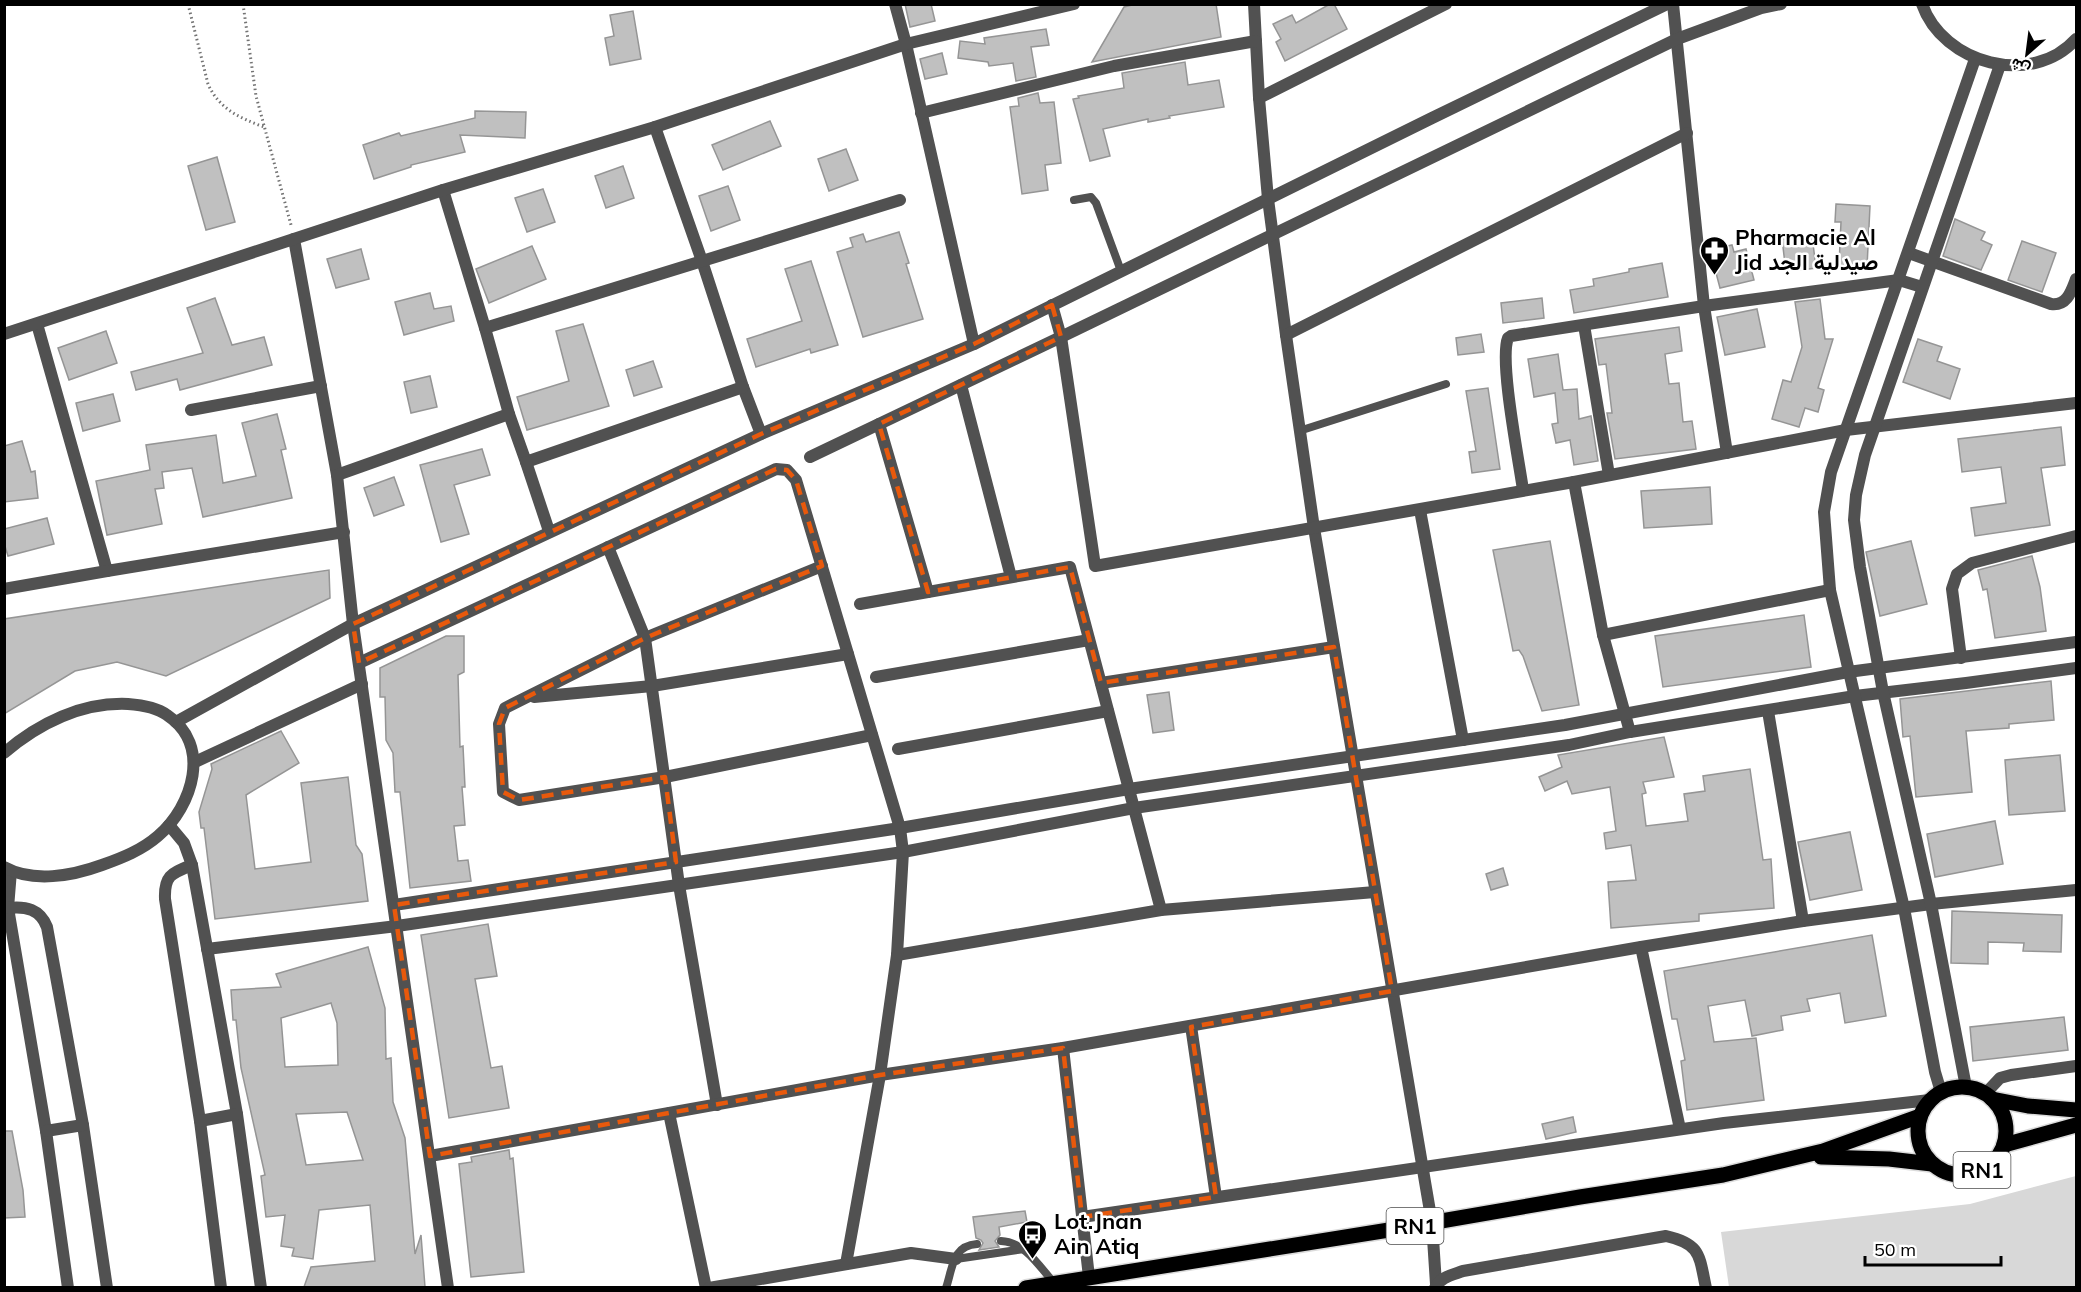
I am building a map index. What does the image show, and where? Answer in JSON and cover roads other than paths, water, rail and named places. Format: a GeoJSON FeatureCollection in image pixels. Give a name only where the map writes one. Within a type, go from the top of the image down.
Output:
{"type":"FeatureCollection","features":[{"type":"Feature","properties":{"kind":"main road"},"geometry":{"type":"LineString","coordinates":[[1920,1116],[1935,1096],[1953,1088],[1966,1087],[2016,1105],[2076,1110]]}},
{"type":"Feature","properties":{"kind":"main road","name":"RN1"},"geometry":{"type":"LineString","coordinates":[[1026,1287],[1723,1175],[1803,1157],[1864,1138],[1920,1116],[1918,1137],[1920,1147],[1932,1164],[1944,1172],[1958,1175],[1973,1174],[1986,1168],[1997,1158],[2004,1145],[2006,1125],[1998,1106],[1988,1096]]}},
{"type":"Feature","properties":{"kind":"main road","name":"RN1"},"geometry":{"type":"LineString","coordinates":[[2004,1145],[2076,1125]]}},
{"type":"Feature","properties":{"kind":"main road","name":"RN1"},"geometry":{"type":"LineString","coordinates":[[1803,1157],[1868,1158],[1932,1164]]}},
{"type":"Feature","properties":{"kind":"street"},"geometry":{"type":"LineString","coordinates":[[895,4],[974,344]]}},
{"type":"Feature","properties":{"kind":"street"},"geometry":{"type":"LineString","coordinates":[[4,334],[443,190],[655,127],[906,44],[1074,4]]}},
{"type":"Feature","properties":{"kind":"street"},"geometry":{"type":"LineString","coordinates":[[1254,4],[1268,199],[1299,431],[1432,1223],[1436,1286]]}},
{"type":"Feature","properties":{"kind":"street"},"geometry":{"type":"LineString","coordinates":[[1259,98],[1446,4]]}},
{"type":"Feature","properties":{"kind":"street"},"geometry":{"type":"LineString","coordinates":[[176,722],[353,624],[761,434],[974,344],[1667,4]]}},
{"type":"Feature","properties":{"kind":"street"},"geometry":{"type":"LineString","coordinates":[[1673,4],[1704,306],[1727,453]]}},
{"type":"Feature","properties":{"kind":"street"},"geometry":{"type":"LineString","coordinates":[[810,457],[1273,236],[1677,39],[1761,8],[1781,4]]}},
{"type":"Feature","properties":{"kind":"street"},"geometry":{"type":"LineString","coordinates":[[1922,4],[1926,16],[1947,42],[1975,59],[2000,65],[2026,65],[2051,57],[2076,39]]}},
{"type":"Feature","properties":{"kind":"street"},"geometry":{"type":"LineString","coordinates":[[921,113],[1114,66],[1256,41]]}},
{"type":"Feature","properties":{"kind":"street"},"geometry":{"type":"LineString","coordinates":[[1082,1217],[1680,1129],[1935,1096],[1935,1072],[1904,908],[1830,590],[1824,512],[1831,472],[1975,59]]}},
{"type":"Feature","properties":{"kind":"street"},"geometry":{"type":"LineString","coordinates":[[1966,1087],[1931,904],[1883,692],[1860,567],[1854,520],[1860,473],[2000,65]]}},
{"type":"Feature","properties":{"kind":"street"},"geometry":{"type":"LineString","coordinates":[[655,127],[761,434]]}},
{"type":"Feature","properties":{"kind":"street"},"geometry":{"type":"LineString","coordinates":[[1286,335],[1687,133]]}},
{"type":"Feature","properties":{"kind":"street"},"geometry":{"type":"LineString","coordinates":[[443,190],[509,414],[549,531]]}},
{"type":"Feature","properties":{"kind":"street"},"geometry":{"type":"LineString","coordinates":[[485,328],[900,200]]}},
{"type":"Feature","properties":{"kind":"street"},"geometry":{"type":"LineString","coordinates":[[294,239],[337,475],[353,624],[448,1287]]}},
{"type":"Feature","properties":{"kind":"street"},"geometry":{"type":"LineString","coordinates":[[1909,253],[2051,304],[2061,304],[2065,301],[2076,279]]}},
{"type":"Feature","properties":{"kind":"street"},"geometry":{"type":"LineString","coordinates":[[1523,490],[1507,374],[1506,342],[1511,336],[1704,306],[1899,280],[1922,287]]}},
{"type":"Feature","properties":{"kind":"street"},"geometry":{"type":"LineString","coordinates":[[1052,305],[1061,337],[1095,566],[1420,510],[1846,430],[2076,403]]}},
{"type":"Feature","properties":{"kind":"street"},"geometry":{"type":"LineString","coordinates":[[37,324],[107,571]]}},
{"type":"Feature","properties":{"kind":"street"},"geometry":{"type":"LineString","coordinates":[[1584,325],[1610,475]]}},
{"type":"Feature","properties":{"kind":"street"},"geometry":{"type":"LineString","coordinates":[[961,385],[1011,577]]}},
{"type":"Feature","properties":{"kind":"street"},"geometry":{"type":"LineString","coordinates":[[191,410],[321,386]]}},
{"type":"Feature","properties":{"kind":"street"},"geometry":{"type":"LineString","coordinates":[[526,462],[743,387]]}},
{"type":"Feature","properties":{"kind":"street"},"geometry":{"type":"LineString","coordinates":[[337,475],[509,414]]}},
{"type":"Feature","properties":{"kind":"street"},"geometry":{"type":"LineString","coordinates":[[879,424],[928,592]]}},
{"type":"Feature","properties":{"kind":"street"},"geometry":{"type":"LineString","coordinates":[[359,663],[776,469],[787,470],[796,480],[900,828],[903,852],[897,955],[880,1075],[846,1264]]}},
{"type":"Feature","properties":{"kind":"street"},"geometry":{"type":"LineString","coordinates":[[1574,482],[1603,635],[1623,714],[1630,732]]}},
{"type":"Feature","properties":{"kind":"street"},"geometry":{"type":"LineString","coordinates":[[1420,510],[1463,740]]}},
{"type":"Feature","properties":{"kind":"street"},"geometry":{"type":"LineString","coordinates":[[4,589],[344,532]]}},
{"type":"Feature","properties":{"kind":"street"},"geometry":{"type":"LineString","coordinates":[[1961,657],[1952,589],[1957,574],[1972,563],[2076,536]]}},
{"type":"Feature","properties":{"kind":"street"},"geometry":{"type":"LineString","coordinates":[[608,547],[645,638],[679,885],[717,1105]]}},
{"type":"Feature","properties":{"kind":"street"},"geometry":{"type":"LineString","coordinates":[[822,566],[645,638],[505,708],[499,723],[503,792],[519,800],[665,777],[872,735]]}},
{"type":"Feature","properties":{"kind":"street"},"geometry":{"type":"LineString","coordinates":[[860,604],[1070,567],[1161,910]]}},
{"type":"Feature","properties":{"kind":"street"},"geometry":{"type":"LineString","coordinates":[[1603,635],[1830,590]]}},
{"type":"Feature","properties":{"kind":"street"},"geometry":{"type":"LineString","coordinates":[[876,677],[1089,640]]}},
{"type":"Feature","properties":{"kind":"street"},"geometry":{"type":"LineString","coordinates":[[394,905],[900,828],[1129,789],[1463,740],[1623,714],[1848,672],[2076,642]]}},
{"type":"Feature","properties":{"kind":"street"},"geometry":{"type":"LineString","coordinates":[[1101,683],[1334,647]]}},
{"type":"Feature","properties":{"kind":"street"},"geometry":{"type":"LineString","coordinates":[[525,698],[652,686],[848,654]]}},
{"type":"Feature","properties":{"kind":"street"},"geometry":{"type":"LineString","coordinates":[[207,949],[397,926],[903,852],[1134,808],[1569,745],[1630,732],[1855,696],[2076,668]]}},
{"type":"Feature","properties":{"kind":"street"},"geometry":{"type":"LineString","coordinates":[[195,762],[362,684]]}},
{"type":"Feature","properties":{"kind":"street"},"geometry":{"type":"LineString","coordinates":[[4,753],[24,736],[61,716],[103,705],[143,705],[156,709],[176,722],[189,741],[195,762],[185,800],[169,825],[146,846],[120,859],[65,874],[36,876],[8,869],[8,908],[46,1131],[68,1287]]}},
{"type":"Feature","properties":{"kind":"street"},"geometry":{"type":"LineString","coordinates":[[898,749],[1108,711]]}},
{"type":"Feature","properties":{"kind":"street"},"geometry":{"type":"LineString","coordinates":[[1768,711],[1803,921]]}},
{"type":"Feature","properties":{"kind":"street"},"geometry":{"type":"LineString","coordinates":[[169,825],[184,843],[192,865],[237,1114],[261,1287]]}},
{"type":"Feature","properties":{"kind":"street"},"geometry":{"type":"LineString","coordinates":[[192,865],[173,873],[167,879],[165,886],[200,1121],[221,1287]]}},
{"type":"Feature","properties":{"kind":"street"},"geometry":{"type":"LineString","coordinates":[[430,1156],[880,1075],[1063,1048],[1641,947],[1803,921],[1931,904],[2076,890]]}},
{"type":"Feature","properties":{"kind":"street"},"geometry":{"type":"LineString","coordinates":[[897,955],[1161,910],[1376,892]]}},
{"type":"Feature","properties":{"kind":"street"},"geometry":{"type":"LineString","coordinates":[[8,908],[34,910],[43,918],[47,927],[83,1125],[107,1287]]}},
{"type":"Feature","properties":{"kind":"street"},"geometry":{"type":"LineString","coordinates":[[1641,947],[1680,1129]]}},
{"type":"Feature","properties":{"kind":"street"},"geometry":{"type":"LineString","coordinates":[[1191,1026],[1216,1197]]}},
{"type":"Feature","properties":{"kind":"street"},"geometry":{"type":"LineString","coordinates":[[1063,1048],[1089,1277]]}},
{"type":"Feature","properties":{"kind":"street"},"geometry":{"type":"LineString","coordinates":[[1988,1096],[2000,1078],[2076,1066]]}},
{"type":"Feature","properties":{"kind":"street"},"geometry":{"type":"LineString","coordinates":[[669,1113],[708,1287],[911,1253],[956,1259]]}},
{"type":"Feature","properties":{"kind":"street"},"geometry":{"type":"LineString","coordinates":[[200,1121],[237,1114]]}},
{"type":"Feature","properties":{"kind":"street"},"geometry":{"type":"LineString","coordinates":[[46,1131],[83,1125]]}},
{"type":"Feature","properties":{"kind":"street"},"geometry":{"type":"LineString","coordinates":[[1436,1286],[1446,1277],[1463,1271],[1666,1236],[1690,1243],[1698,1254],[1706,1287]]}},
{"type":"Feature","properties":{"kind":"lane"},"geometry":{"type":"LineString","coordinates":[[1074,200],[1091,197],[1096,203],[1121,271]]}},
{"type":"Feature","properties":{"kind":"lane"},"geometry":{"type":"LineString","coordinates":[[1299,431],[1446,384]]}},
{"type":"Feature","properties":{"kind":"lane"},"geometry":{"type":"LineString","coordinates":[[1001,1241],[1013,1243],[1024,1249],[1054,1283]]}},
{"type":"Feature","properties":{"kind":"lane"},"geometry":{"type":"LineString","coordinates":[[946,1287],[962,1248],[977,1244]]}},
{"type":"Feature","properties":{"kind":"lane"},"geometry":{"type":"LineString","coordinates":[[956,1259],[1024,1249]]}},
{"type":"Feature","properties":{"kind":"place","name":"Pharmacie Al Jid صيدلية الجد"},"geometry":{"type":"Point","coordinates":[1714,276]}},
{"type":"Feature","properties":{"kind":"place","name":"Lot.Jnan Ain Atiq"},"geometry":{"type":"Point","coordinates":[1033,1260]}}]}
